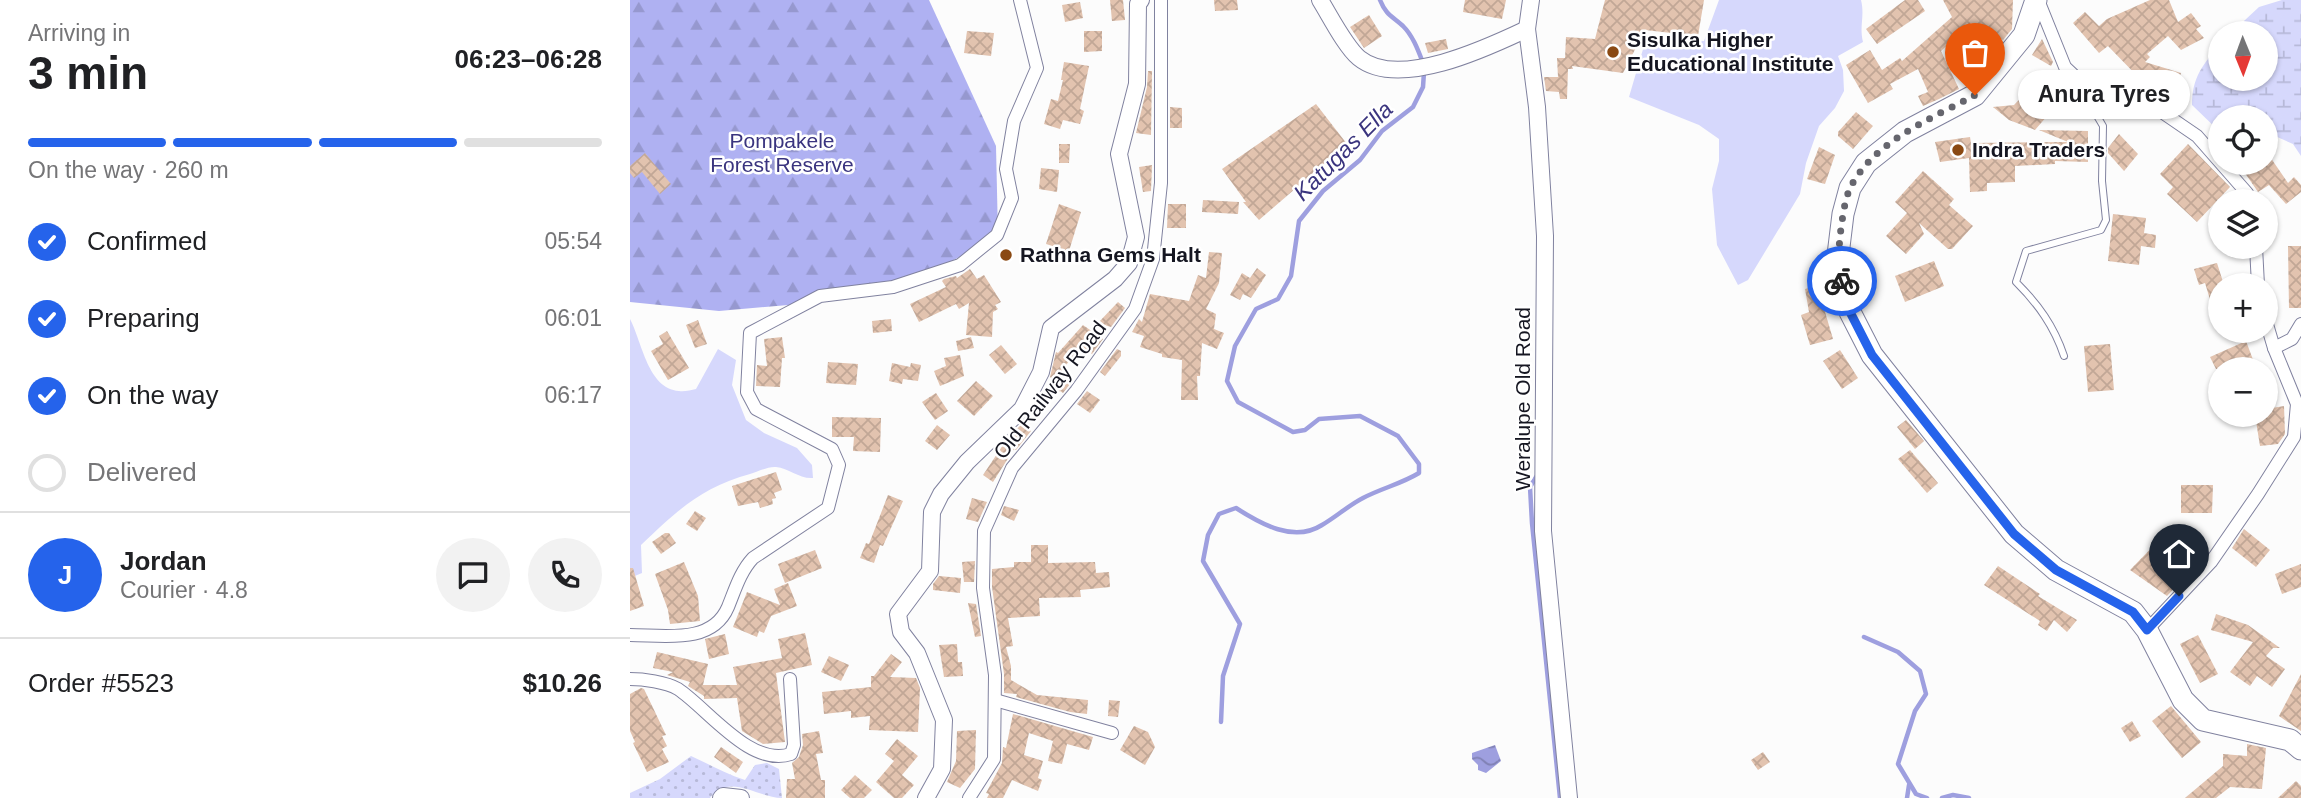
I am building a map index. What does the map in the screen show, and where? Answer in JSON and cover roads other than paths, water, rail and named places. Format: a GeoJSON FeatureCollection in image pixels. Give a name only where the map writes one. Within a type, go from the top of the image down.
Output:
{"type":"FeatureCollection","features":[{"type":"Feature","properties":{"kind":"highway"},"geometry":{"type":"LineString","coordinates":[[2037,0],[2024,35],[1975,95],[1905,132],[1866,163],[1850,188],[1843,214],[1838,255],[1850,312],[1872,355],[2014,534],[2056,570],[2133,612],[2147,630],[2183,700],[2203,720],[2290,740],[2301,749]]}},
{"type":"Feature","properties":{"kind":"street"},"geometry":{"type":"LineString","coordinates":[[630,635],[690,635],[710,629],[724,616],[744,567],[752,558],[828,508],[839,465],[832,449],[756,409],[747,392],[750,333],[820,296],[893,287],[960,265],[997,235],[1012,198],[1006,169],[1014,121],[1037,68],[1020,0]]}},
{"type":"Feature","properties":{"kind":"street"},"geometry":{"type":"LineString","coordinates":[[926,798],[942,769],[944,720],[917,653],[901,632],[898,614],[930,571],[932,512],[941,495],[967,462],[1022,409],[1041,372],[1051,328],[1115,279],[1129,263],[1136,237],[1118,154],[1137,84],[1138,4],[1141,0]]}},
{"type":"Feature","properties":{"kind":"street","name":"Old Railway Road"},"geometry":{"type":"LineString","coordinates":[[969,798],[994,759],[995,675],[983,588],[984,531],[1012,468],[1076,391],[1135,309],[1153,259],[1161,183],[1161,0]]}},
{"type":"Feature","properties":{"kind":"street"},"geometry":{"type":"LineString","coordinates":[[1320,0],[1356,56],[1368,65],[1389,71],[1425,67],[1497,43],[1527,29]]}},
{"type":"Feature","properties":{"kind":"street","name":"Weralupe Old Road"},"geometry":{"type":"LineString","coordinates":[[1531,0],[1527,29],[1537,107],[1545,236],[1543,531],[1569,798]]}},
{"type":"Feature","properties":{"kind":"street"},"geometry":{"type":"LineString","coordinates":[[2037,0],[2064,67],[2082,84],[2159,110],[2197,136],[2243,189]]}},
{"type":"Feature","properties":{"kind":"street"},"geometry":{"type":"LineString","coordinates":[[2274,348],[2292,338],[2301,324]]}},
{"type":"Feature","properties":{"kind":"street"},"geometry":{"type":"LineString","coordinates":[[2147,630],[2211,562],[2258,495],[2294,436],[2299,404],[2273,343]]}},
{"type":"Feature","properties":{"kind":"street"},"geometry":{"type":"LineString","coordinates":[[630,679],[676,688],[742,744],[779,758],[791,754],[794,745],[790,679]]}},
{"type":"Feature","properties":{"kind":"street"},"geometry":{"type":"LineString","coordinates":[[995,700],[1112,733]]}},
{"type":"Feature","properties":{"kind":"street"},"geometry":{"type":"LineString","coordinates":[[721,798],[741,798]]}},
{"type":"Feature","properties":{"kind":"lane"},"geometry":{"type":"LineString","coordinates":[[2064,356],[2056,332],[2033,299],[2016,282],[2026,251],[2101,230],[2106,220],[2102,181],[2103,127],[2082,84]]}},
{"type":"Feature","properties":{"kind":"water"},"geometry":{"type":"Polygon","coordinates":[[[1495,745],[1501,761],[1486,773],[1478,770],[1472,753],[1495,745]]]}},
{"type":"Feature","properties":{"kind":"waterway","name":"Katugas Ella"},"geometry":{"type":"LineString","coordinates":[[1380,0],[1387,12],[1410,34],[1423,63]]}},
{"type":"Feature","properties":{"kind":"waterway"},"geometry":{"type":"LineString","coordinates":[[1221,722],[1223,676],[1240,624],[1203,561],[1208,535],[1219,514],[1236,508],[1278,529],[1289,532],[1311,530],[1363,498],[1419,473],[1419,464],[1398,436],[1360,416],[1319,419],[1305,430],[1293,432],[1238,402],[1227,381],[1235,346],[1256,309],[1278,299],[1291,276],[1299,221],[1323,191],[1360,160],[1382,131],[1413,107],[1423,87],[1424,72]]}},
{"type":"Feature","properties":{"kind":"waterway"},"geometry":{"type":"LineString","coordinates":[[1538,474],[1530,487],[1532,523],[1560,798]]}},
{"type":"Feature","properties":{"kind":"waterway"},"geometry":{"type":"LineString","coordinates":[[1864,637],[1898,652],[1920,671],[1926,694],[1915,711],[1898,764],[1916,794],[1927,798]]}},
{"type":"Feature","properties":{"kind":"waterway"},"geometry":{"type":"LineString","coordinates":[[1907,798],[1909,785]]}},
{"type":"Feature","properties":{"kind":"waterway"},"geometry":{"type":"LineString","coordinates":[[1942,798],[1953,795],[1969,798]]}},
{"type":"Feature","properties":{"kind":"place","name":"Sisulka Higher Educational Institute"},"geometry":{"type":"Point","coordinates":[1613,52]}},
{"type":"Feature","properties":{"kind":"place","name":"Anura Tyres"},"geometry":{"type":"Point","coordinates":[1975,95]}},
{"type":"Feature","properties":{"kind":"place","name":"Indra Traders"},"geometry":{"type":"Point","coordinates":[1958,150]}},
{"type":"Feature","properties":{"kind":"place","name":"Rathna Gems Halt"},"geometry":{"type":"Point","coordinates":[1006,255]}},
{"type":"Feature","properties":{"kind":"park label","name":"Pompakele Forest Reserve"},"geometry":{"type":"Point","coordinates":[782,153]}}]}
